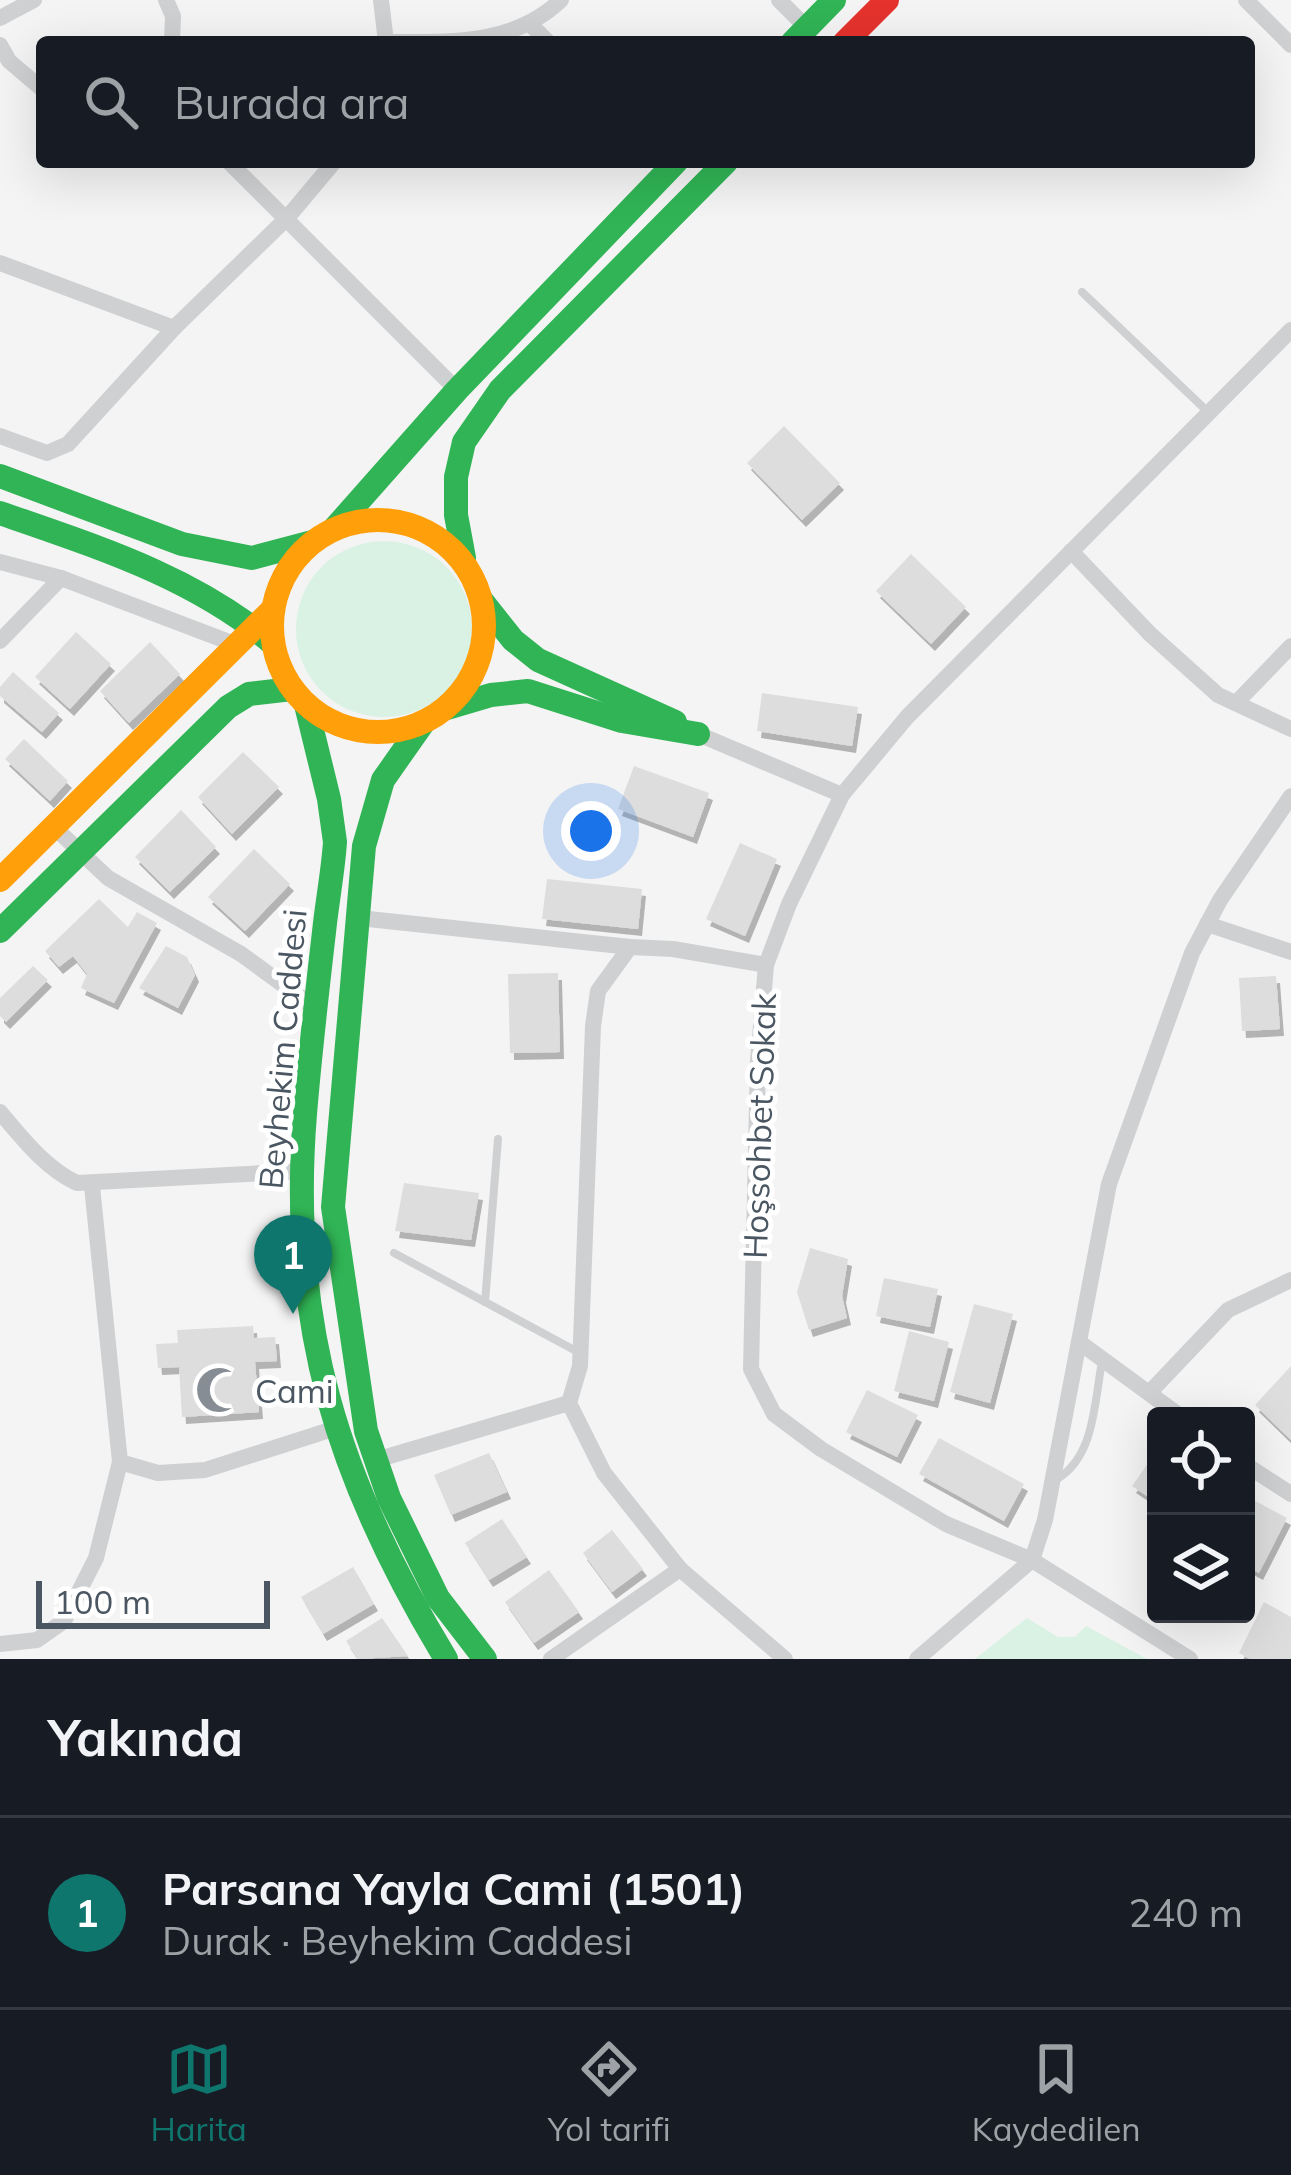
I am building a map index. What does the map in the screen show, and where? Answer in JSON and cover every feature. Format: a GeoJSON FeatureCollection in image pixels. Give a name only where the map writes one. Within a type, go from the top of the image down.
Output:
{"type":"FeatureCollection","features":[{"type":"Feature","properties":{"kind":"main road"},"geometry":{"type":"LineString","coordinates":[[800,35],[834,0]]}},
{"type":"Feature","properties":{"kind":"main road"},"geometry":{"type":"LineString","coordinates":[[851,36],[886,0]]}},
{"type":"Feature","properties":{"kind":"main road"},"geometry":{"type":"LineString","coordinates":[[0,880],[186,695],[259,631],[286,572],[666,168]]}},
{"type":"Feature","properties":{"kind":"main road"},"geometry":{"type":"LineString","coordinates":[[0,513],[191,584],[259,631],[299,697],[332,723],[362,732],[393,732],[424,723],[466,688],[479,663],[485,632],[482,601],[464,557],[456,496],[464,442],[500,390],[720,168]]}},
{"type":"Feature","properties":{"kind":"main road"},"geometry":{"type":"LineString","coordinates":[[0,476],[182,544],[252,558],[363,521],[394,521],[424,530],[464,557]]}},
{"type":"Feature","properties":{"kind":"main road"},"geometry":{"type":"LineString","coordinates":[[482,601],[514,640],[538,660],[698,734]]}},
{"type":"Feature","properties":{"kind":"main road"},"geometry":{"type":"LineString","coordinates":[[447,708],[491,695],[528,691],[622,721],[698,734]]}},
{"type":"Feature","properties":{"kind":"main road"},"geometry":{"type":"LineString","coordinates":[[0,931],[211,722],[249,694],[299,697]]}},
{"type":"Feature","properties":{"kind":"main road"},"geometry":{"type":"LineString","coordinates":[[186,695],[204,697],[210,704],[211,722]]}},
{"type":"Feature","properties":{"kind":"main road","name":"Beyhekim Caddesi"},"geometry":{"type":"LineString","coordinates":[[299,697],[335,833],[314,1008],[302,1171],[301,1249],[313,1336],[333,1429],[365,1518],[446,1659]]}},
{"type":"Feature","properties":{"kind":"main road","name":"Beyhekim Caddesi"},"geometry":{"type":"LineString","coordinates":[[424,723],[392,757],[377,790],[364,847],[333,1207],[366,1431],[389,1498],[438,1598],[485,1659]]}},
{"type":"Feature","properties":{"kind":"street"},"geometry":{"type":"LineString","coordinates":[[0,18],[34,0]]}},
{"type":"Feature","properties":{"kind":"street"},"geometry":{"type":"LineString","coordinates":[[166,0],[173,16],[172,36]]}},
{"type":"Feature","properties":{"kind":"street"},"geometry":{"type":"LineString","coordinates":[[381,0],[385,36]]}},
{"type":"Feature","properties":{"kind":"street"},"geometry":{"type":"LineString","coordinates":[[490,36],[531,25],[561,0]]}},
{"type":"Feature","properties":{"kind":"street"},"geometry":{"type":"LineString","coordinates":[[778,0],[800,35]]}},
{"type":"Feature","properties":{"kind":"street"},"geometry":{"type":"LineString","coordinates":[[1246,0],[1291,45]]}},
{"type":"Feature","properties":{"kind":"street"},"geometry":{"type":"LineString","coordinates":[[531,25],[542,36]]}},
{"type":"Feature","properties":{"kind":"street"},"geometry":{"type":"LineString","coordinates":[[0,45],[9,61],[36,84]]}},
{"type":"Feature","properties":{"kind":"street"},"geometry":{"type":"LineString","coordinates":[[235,168],[457,390]]}},
{"type":"Feature","properties":{"kind":"street"},"geometry":{"type":"LineString","coordinates":[[0,436],[47,453],[68,444],[175,328],[287,218],[329,168]]}},
{"type":"Feature","properties":{"kind":"street"},"geometry":{"type":"LineString","coordinates":[[0,263],[175,328]]}},
{"type":"Feature","properties":{"kind":"street","name":"Hoşsohbet Sokak"},"geometry":{"type":"LineString","coordinates":[[1190,1659],[1032,1560],[946,1524],[821,1449],[775,1414],[751,1369],[758,1061],[766,965],[789,904],[842,795],[907,717],[1291,330]]}},
{"type":"Feature","properties":{"kind":"street"},"geometry":{"type":"LineString","coordinates":[[1071,551],[1150,634],[1218,694],[1291,729]]}},
{"type":"Feature","properties":{"kind":"street"},"geometry":{"type":"LineString","coordinates":[[0,562],[259,631]]}},
{"type":"Feature","properties":{"kind":"street"},"geometry":{"type":"LineString","coordinates":[[0,641],[62,578]]}},
{"type":"Feature","properties":{"kind":"street"},"geometry":{"type":"LineString","coordinates":[[1236,703],[1291,646]]}},
{"type":"Feature","properties":{"kind":"street"},"geometry":{"type":"LineString","coordinates":[[698,734],[842,795]]}},
{"type":"Feature","properties":{"kind":"street"},"geometry":{"type":"LineString","coordinates":[[917,1659],[1032,1560],[1052,1481],[1109,1184],[1192,953],[1291,796]]}},
{"type":"Feature","properties":{"kind":"street"},"geometry":{"type":"LineString","coordinates":[[54,826],[108,878],[241,954],[314,1008]]}},
{"type":"Feature","properties":{"kind":"street"},"geometry":{"type":"LineString","coordinates":[[359,918],[673,949],[766,965]]}},
{"type":"Feature","properties":{"kind":"street"},"geometry":{"type":"LineString","coordinates":[[1208,924],[1291,952]]}},
{"type":"Feature","properties":{"kind":"street"},"geometry":{"type":"LineString","coordinates":[[631,946],[598,992],[592,1026],[580,1353],[569,1403],[604,1473],[680,1569],[785,1659]]}},
{"type":"Feature","properties":{"kind":"street"},"geometry":{"type":"LineString","coordinates":[[0,1112],[66,1178],[92,1186],[302,1171]]}},
{"type":"Feature","properties":{"kind":"street"},"geometry":{"type":"LineString","coordinates":[[0,1644],[37,1640],[64,1621],[95,1558],[120,1462],[92,1186]]}},
{"type":"Feature","properties":{"kind":"street"},"geometry":{"type":"LineString","coordinates":[[1151,1391],[1228,1310],[1291,1280]]}},
{"type":"Feature","properties":{"kind":"street"},"geometry":{"type":"LineString","coordinates":[[1079,1342],[1102,1363],[1170,1407]]}},
{"type":"Feature","properties":{"kind":"street"},"geometry":{"type":"LineString","coordinates":[[376,1460],[569,1403]]}},
{"type":"Feature","properties":{"kind":"street"},"geometry":{"type":"LineString","coordinates":[[120,1462],[158,1473],[205,1470],[333,1429]]}},
{"type":"Feature","properties":{"kind":"street"},"geometry":{"type":"LineString","coordinates":[[1255,1471],[1291,1494]]}},
{"type":"Feature","properties":{"kind":"street"},"geometry":{"type":"LineString","coordinates":[[551,1659],[680,1569]]}},
{"type":"Feature","properties":{"kind":"lane"},"geometry":{"type":"LineString","coordinates":[[1082,292],[1209,412]]}},
{"type":"Feature","properties":{"kind":"lane"},"geometry":{"type":"LineString","coordinates":[[485,1302],[498,1139]]}},
{"type":"Feature","properties":{"kind":"lane"},"geometry":{"type":"LineString","coordinates":[[394,1253],[580,1353]]}},
{"type":"Feature","properties":{"kind":"lane"},"geometry":{"type":"LineString","coordinates":[[1052,1481],[1070,1471],[1085,1451],[1102,1363]]}},
{"type":"Feature","properties":{"kind":"green space"},"geometry":{"type":"Polygon","coordinates":[[[384,541],[418,548],[446,567],[465,595],[472,629],[465,663],[446,691],[418,710],[384,717],[350,710],[322,691],[303,663],[296,629],[303,595],[322,567],[350,548],[384,541]]]}},
{"type":"Feature","properties":{"kind":"green space"},"geometry":{"type":"Polygon","coordinates":[[[1027,1618],[1058,1637],[1075,1637],[1086,1626],[1147,1659],[975,1659],[1027,1618]]]}},
{"type":"Feature","properties":{"kind":"building"},"geometry":{"type":"Polygon","coordinates":[[[784,426],[840,483],[802,520],[747,463],[784,426]]]}},
{"type":"Feature","properties":{"kind":"building"},"geometry":{"type":"Polygon","coordinates":[[[911,554],[966,607],[931,644],[876,591],[911,554]]]}},
{"type":"Feature","properties":{"kind":"building"},"geometry":{"type":"Polygon","coordinates":[[[76,632],[111,664],[70,709],[35,677],[76,632]]]}},
{"type":"Feature","properties":{"kind":"building"},"geometry":{"type":"Polygon","coordinates":[[[150,642],[180,674],[129,723],[100,691],[150,642]]]}},
{"type":"Feature","properties":{"kind":"building"},"geometry":{"type":"Polygon","coordinates":[[[13,672],[59,713],[42,732],[0,696],[0,687],[13,672]]]}},
{"type":"Feature","properties":{"kind":"building"},"geometry":{"type":"Polygon","coordinates":[[[762,693],[858,707],[852,746],[757,731],[762,693]]]}},
{"type":"Feature","properties":{"kind":"building"},"geometry":{"type":"Polygon","coordinates":[[[24,739],[68,781],[50,801],[5,759],[24,739]]]}},
{"type":"Feature","properties":{"kind":"building"},"geometry":{"type":"Polygon","coordinates":[[[243,752],[279,787],[232,834],[198,797],[243,752]]]}},
{"type":"Feature","properties":{"kind":"building"},"geometry":{"type":"Polygon","coordinates":[[[634,766],[709,793],[693,837],[618,809],[634,766]]]}},
{"type":"Feature","properties":{"kind":"building"},"geometry":{"type":"Polygon","coordinates":[[[181,810],[216,847],[170,892],[135,857],[181,810]]]}},
{"type":"Feature","properties":{"kind":"building"},"geometry":{"type":"Polygon","coordinates":[[[740,843],[777,859],[745,936],[706,919],[740,843]]]}},
{"type":"Feature","properties":{"kind":"building"},"geometry":{"type":"Polygon","coordinates":[[[254,849],[290,884],[245,931],[208,897],[254,849]]]}},
{"type":"Feature","properties":{"kind":"building"},"geometry":{"type":"Polygon","coordinates":[[[547,879],[642,889],[638,929],[542,919],[547,879]]]}},
{"type":"Feature","properties":{"kind":"building"},"geometry":{"type":"Polygon","coordinates":[[[99,899],[128,927],[137,912],[157,923],[114,1003],[81,988],[87,974],[73,956],[59,967],[45,951],[99,899]]]}},
{"type":"Feature","properties":{"kind":"building"},"geometry":{"type":"Polygon","coordinates":[[[166,946],[187,957],[195,975],[178,1008],[139,988],[166,946]]]}},
{"type":"Feature","properties":{"kind":"building"},"geometry":{"type":"Polygon","coordinates":[[[33,966],[48,980],[6,1022],[0,1016],[0,998],[33,966]]]}},
{"type":"Feature","properties":{"kind":"building"},"geometry":{"type":"Polygon","coordinates":[[[558,973],[560,1052],[510,1053],[508,974],[558,973]]]}},
{"type":"Feature","properties":{"kind":"building"},"geometry":{"type":"Polygon","coordinates":[[[1276,976],[1280,1029],[1242,1031],[1239,978],[1276,976]]]}},
{"type":"Feature","properties":{"kind":"building"},"geometry":{"type":"Polygon","coordinates":[[[404,1183],[479,1193],[471,1240],[395,1231],[404,1183]]]}},
{"type":"Feature","properties":{"kind":"building"},"geometry":{"type":"Polygon","coordinates":[[[810,1248],[848,1259],[842,1296],[847,1318],[809,1330],[797,1292],[810,1248]]]}},
{"type":"Feature","properties":{"kind":"building"},"geometry":{"type":"Polygon","coordinates":[[[884,1278],[938,1289],[930,1327],[876,1316],[884,1278]]]}},
{"type":"Feature","properties":{"kind":"building"},"geometry":{"type":"Polygon","coordinates":[[[974,1304],[1013,1314],[990,1403],[950,1392],[974,1304]]]}},
{"type":"Feature","properties":{"kind":"building","name":"Cami"},"geometry":{"type":"Polygon","coordinates":[[[253,1326],[254,1338],[275,1337],[277,1361],[255,1362],[259,1412],[182,1417],[179,1367],[158,1368],[156,1344],[178,1343],[177,1330],[253,1326]]]}},
{"type":"Feature","properties":{"kind":"building"},"geometry":{"type":"Polygon","coordinates":[[[909,1331],[949,1342],[934,1401],[894,1391],[909,1331]]]}},
{"type":"Feature","properties":{"kind":"building"},"geometry":{"type":"Polygon","coordinates":[[[1291,1366],[1291,1440],[1255,1405],[1291,1366]]]}},
{"type":"Feature","properties":{"kind":"building"},"geometry":{"type":"Polygon","coordinates":[[[867,1390],[918,1415],[897,1457],[846,1432],[867,1390]]]}},
{"type":"Feature","properties":{"kind":"building"},"geometry":{"type":"Polygon","coordinates":[[[939,1438],[1024,1484],[1004,1521],[919,1474],[939,1438]]]}},
{"type":"Feature","properties":{"kind":"building"},"geometry":{"type":"Polygon","coordinates":[[[489,1453],[507,1492],[451,1515],[434,1475],[489,1453]]]}},
{"type":"Feature","properties":{"kind":"building"},"geometry":{"type":"Polygon","coordinates":[[[1147,1465],[1147,1496],[1132,1486],[1147,1465]]]}},
{"type":"Feature","properties":{"kind":"building"},"geometry":{"type":"Polygon","coordinates":[[[1255,1501],[1287,1518],[1259,1573],[1255,1571],[1255,1501]]]}},
{"type":"Feature","properties":{"kind":"building"},"geometry":{"type":"Polygon","coordinates":[[[502,1519],[527,1557],[489,1580],[465,1543],[502,1519]]]}},
{"type":"Feature","properties":{"kind":"building"},"geometry":{"type":"Polygon","coordinates":[[[612,1530],[643,1569],[612,1592],[583,1553],[612,1530]]]}},
{"type":"Feature","properties":{"kind":"building"},"geometry":{"type":"Polygon","coordinates":[[[353,1567],[374,1604],[323,1634],[301,1597],[353,1567]]]}},
{"type":"Feature","properties":{"kind":"building"},"geometry":{"type":"Polygon","coordinates":[[[549,1570],[579,1612],[534,1643],[505,1602],[549,1570]]]}},
{"type":"Feature","properties":{"kind":"building"},"geometry":{"type":"Polygon","coordinates":[[[1264,1602],[1291,1617],[1291,1659],[1250,1659],[1239,1653],[1264,1602]]]}},
{"type":"Feature","properties":{"kind":"building"},"geometry":{"type":"Polygon","coordinates":[[[382,1618],[408,1656],[358,1659],[346,1641],[382,1618]]]}},
{"type":"Feature","properties":{"kind":"traffic: fast"},"geometry":{"type":"LineString","coordinates":[[799,36],[834,0]]}},
{"type":"Feature","properties":{"kind":"traffic: fast"},"geometry":{"type":"LineString","coordinates":[[334,529],[457,390],[670,168]]}},
{"type":"Feature","properties":{"kind":"traffic: fast"},"geometry":{"type":"LineString","coordinates":[[464,558],[456,515],[456,477],[464,442],[500,390],[720,168]]}},
{"type":"Feature","properties":{"kind":"traffic: fast"},"geometry":{"type":"LineString","coordinates":[[0,476],[182,544],[252,558],[312,542]]}},
{"type":"Feature","properties":{"kind":"traffic: fast"},"geometry":{"type":"LineString","coordinates":[[0,513],[176,581],[272,643]]}},
{"type":"Feature","properties":{"kind":"traffic: fast"},"geometry":{"type":"LineString","coordinates":[[482,601],[513,640],[538,660],[675,722]]}},
{"type":"Feature","properties":{"kind":"traffic: fast"},"geometry":{"type":"LineString","coordinates":[[0,931],[228,707],[249,694],[292,689]]}},
{"type":"Feature","properties":{"kind":"traffic: fast"},"geometry":{"type":"LineString","coordinates":[[447,708],[491,695],[528,691],[622,721],[698,734]]}},
{"type":"Feature","properties":{"kind":"traffic: fast"},"geometry":{"type":"LineString","coordinates":[[306,705],[335,842],[305,1114],[305,1263],[314,1332],[349,1464],[408,1593],[446,1659]]}},
{"type":"Feature","properties":{"kind":"traffic: fast"},"geometry":{"type":"LineString","coordinates":[[423,723],[383,780],[364,846],[333,1207],[366,1431],[389,1498],[438,1598],[485,1659]]}},
{"type":"Feature","properties":{"kind":"traffic: slow"},"geometry":{"type":"LineString","coordinates":[[378,520],[419,528],[453,551],[476,585],[484,626],[476,667],[453,701],[419,724],[378,732],[337,724],[303,701],[280,667],[272,626],[280,585],[303,551],[337,528],[378,520]]}},
{"type":"Feature","properties":{"kind":"traffic: slow"},"geometry":{"type":"LineString","coordinates":[[0,880],[273,609]]}},
{"type":"Feature","properties":{"kind":"traffic: jam"},"geometry":{"type":"LineString","coordinates":[[851,36],[887,0]]}},
{"type":"Feature","properties":{"kind":"place","name":"Parsana Yayla Cami (1501)"},"geometry":{"type":"Point","coordinates":[293,1314]}},
{"type":"Feature","properties":{"kind":"place","name":"Cami"},"geometry":{"type":"Point","coordinates":[219,1390]}}]}
